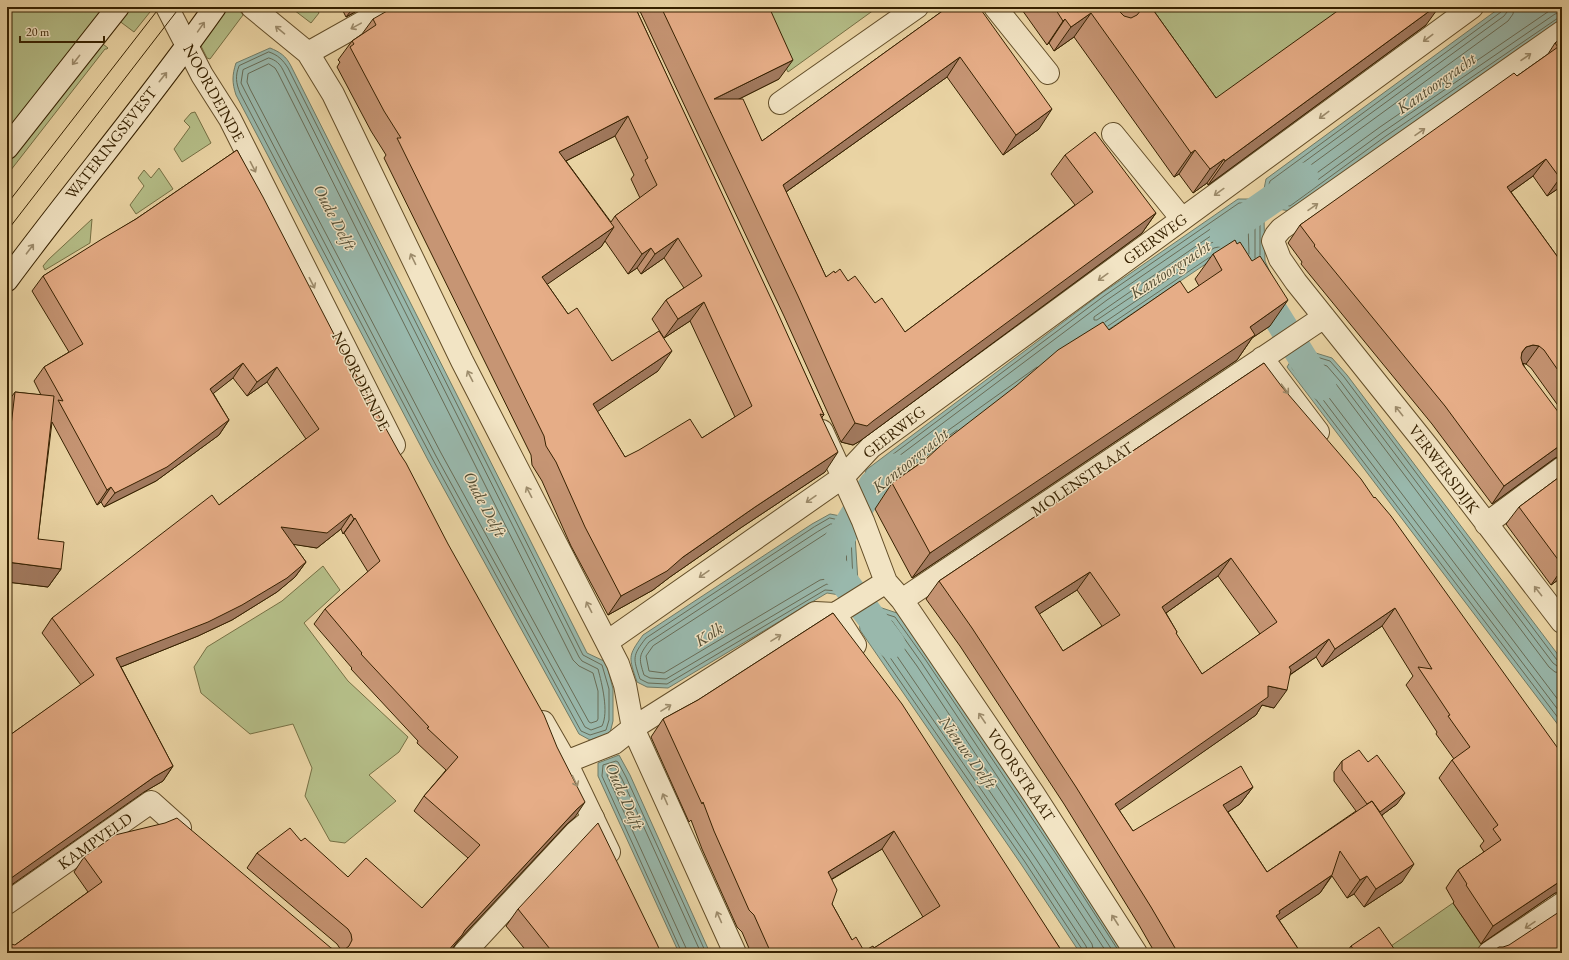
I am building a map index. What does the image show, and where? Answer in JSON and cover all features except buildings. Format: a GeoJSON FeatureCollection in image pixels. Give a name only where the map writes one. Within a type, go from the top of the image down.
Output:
{"type":"FeatureCollection","features":[{"type":"Feature","properties":{"kind":"street"},"geometry":{"type":"LineString","coordinates":[[7,148],[118,7]]}},
{"type":"Feature","properties":{"kind":"street","name":"NOORDEINDE"},"geometry":{"type":"LineString","coordinates":[[167,7],[202,75],[230,119],[403,464]]}},
{"type":"Feature","properties":{"kind":"street","name":"WATERINGSEVEST"},"geometry":{"type":"LineString","coordinates":[[7,280],[53,218],[187,46],[215,7]]}},
{"type":"Feature","properties":{"kind":"street"},"geometry":{"type":"LineString","coordinates":[[252,7],[308,53],[333,94],[462,361],[618,664],[625,685],[634,728],[735,953]]}},
{"type":"Feature","properties":{"kind":"street"},"geometry":{"type":"LineString","coordinates":[[308,53],[390,7]]}},
{"type":"Feature","properties":{"kind":"street"},"geometry":{"type":"LineString","coordinates":[[780,103],[917,7]]}},
{"type":"Feature","properties":{"kind":"street"},"geometry":{"type":"LineString","coordinates":[[995,7],[1048,73]]}},
{"type":"Feature","properties":{"kind":"street","name":"GEERWEG"},"geometry":{"type":"LineString","coordinates":[[843,477],[871,447],[1182,219],[1458,11]]}},
{"type":"Feature","properties":{"kind":"street","name":"VERWERSDIJK"},"geometry":{"type":"LineString","coordinates":[[1560,614],[1486,524],[1428,447],[1296,282],[1280,259],[1272,241],[1282,229],[1562,32]]}},
{"type":"Feature","properties":{"kind":"street"},"geometry":{"type":"LineString","coordinates":[[1113,134],[1182,219]]}},
{"type":"Feature","properties":{"kind":"street"},"geometry":{"type":"LineString","coordinates":[[1324,317],[1269,353],[1332,451]]}},
{"type":"Feature","properties":{"kind":"street","name":"MOLENSTRAAT"},"geometry":{"type":"LineString","coordinates":[[902,600],[1269,353]]}},
{"type":"Feature","properties":{"kind":"street"},"geometry":{"type":"LineString","coordinates":[[814,413],[859,512],[886,582],[902,600]]}},
{"type":"Feature","properties":{"kind":"street"},"geometry":{"type":"LineString","coordinates":[[1486,524],[1562,468]]}},
{"type":"Feature","properties":{"kind":"street"},"geometry":{"type":"LineString","coordinates":[[607,642],[843,477]]}},
{"type":"Feature","properties":{"kind":"street"},"geometry":{"type":"LineString","coordinates":[[566,762],[614,743],[634,728],[815,614],[842,610],[886,582]]}},
{"type":"Feature","properties":{"kind":"street","name":"VOORSTRAAT"},"geometry":{"type":"LineString","coordinates":[[902,600],[1033,793],[1136,953]]}},
{"type":"Feature","properties":{"kind":"street"},"geometry":{"type":"LineString","coordinates":[[842,610],[864,660]]}},
{"type":"Feature","properties":{"kind":"street"},"geometry":{"type":"LineString","coordinates":[[535,706],[566,762],[616,867]]}},
{"type":"Feature","properties":{"kind":"street","name":"KAMPVELD"},"geometry":{"type":"LineString","coordinates":[[7,903],[151,802],[197,843]]}},
{"type":"Feature","properties":{"kind":"street"},"geometry":{"type":"LineString","coordinates":[[464,953],[576,832],[593,818]]}},
{"type":"Feature","properties":{"kind":"street"},"geometry":{"type":"LineString","coordinates":[[1489,953],[1562,904]]}},
{"type":"Feature","properties":{"kind":"green space"},"geometry":{"type":"Polygon","coordinates":[[[7,7],[109,7],[7,137],[7,7]]]}},
{"type":"Feature","properties":{"kind":"green space"},"geometry":{"type":"Polygon","coordinates":[[[127,7],[154,7],[134,32],[118,20],[127,7]]]}},
{"type":"Feature","properties":{"kind":"green space"},"geometry":{"type":"Polygon","coordinates":[[[223,7],[234,7],[243,15],[210,59],[207,58],[199,42],[223,7]]]}},
{"type":"Feature","properties":{"kind":"green space"},"geometry":{"type":"Polygon","coordinates":[[[290,7],[316,7],[319,13],[311,23],[290,7]]]}},
{"type":"Feature","properties":{"kind":"green space"},"geometry":{"type":"Polygon","coordinates":[[[756,7],[878,7],[788,72],[756,7]]]}},
{"type":"Feature","properties":{"kind":"green space"},"geometry":{"type":"Polygon","coordinates":[[[1144,7],[1346,7],[1201,112],[1144,7]]]}},
{"type":"Feature","properties":{"kind":"green space"},"geometry":{"type":"Polygon","coordinates":[[[99,41],[108,48],[105,49],[7,175],[7,157],[99,41]]]}},
{"type":"Feature","properties":{"kind":"green space"},"geometry":{"type":"Polygon","coordinates":[[[195,112],[211,143],[182,162],[174,149],[190,127],[184,121],[191,113],[195,112]]]}},
{"type":"Feature","properties":{"kind":"green space"},"geometry":{"type":"Polygon","coordinates":[[[159,168],[173,189],[136,214],[130,205],[144,186],[138,178],[144,170],[151,178],[159,168]]]}},
{"type":"Feature","properties":{"kind":"green space"},"geometry":{"type":"Polygon","coordinates":[[[92,219],[90,243],[45,270],[43,266],[49,259],[92,219]]]}},
{"type":"Feature","properties":{"kind":"green space"},"geometry":{"type":"Polygon","coordinates":[[[323,566],[340,590],[304,623],[348,681],[408,737],[399,752],[369,775],[396,801],[345,843],[330,841],[305,796],[312,768],[293,724],[250,734],[201,693],[194,667],[207,647],[282,601],[323,566]]]}},
{"type":"Feature","properties":{"kind":"green space"},"geometry":{"type":"Polygon","coordinates":[[[1453,903],[1484,949],[1478,953],[1395,953],[1391,946],[1453,903]]]}},
{"type":"Feature","properties":{"kind":"water"},"geometry":{"type":"Polygon","coordinates":[[[1501,7],[1562,7],[1562,20],[1389,140],[1290,211],[1278,209],[1264,189],[1266,179],[1501,7]]]}},
{"type":"Feature","properties":{"kind":"water","name":"Oude Delft"},"geometry":{"type":"Polygon","coordinates":[[[270,48],[282,55],[291,66],[587,653],[606,662],[613,689],[613,721],[610,733],[590,740],[579,734],[428,460],[236,95],[233,79],[236,63],[270,48]]]}},
{"type":"Feature","properties":{"kind":"water"},"geometry":{"type":"Polygon","coordinates":[[[1238,199],[1250,199],[1264,218],[1265,261],[1286,307],[1288,323],[1274,333],[1219,255],[1022,388],[913,466],[876,499],[861,492],[866,470],[1102,293],[1238,199]]]}},
{"type":"Feature","properties":{"kind":"water"},"geometry":{"type":"Polygon","coordinates":[[[1306,350],[1332,358],[1347,375],[1562,660],[1562,730],[1287,367],[1292,359],[1306,350]]]}},
{"type":"Feature","properties":{"kind":"water","name":"Kolk"},"geometry":{"type":"Polygon","coordinates":[[[830,514],[846,517],[855,535],[858,582],[840,595],[827,593],[668,688],[647,687],[637,682],[632,667],[631,657],[634,648],[643,635],[812,524],[830,514]]]}},
{"type":"Feature","properties":{"kind":"water"},"geometry":{"type":"Polygon","coordinates":[[[876,606],[897,613],[929,657],[1059,852],[1124,953],[1080,953],[1021,864],[860,630],[859,620],[876,606]]]}},
{"type":"Feature","properties":{"kind":"water","name":"Oude Delft"},"geometry":{"type":"Polygon","coordinates":[[[619,755],[630,775],[710,953],[679,953],[598,776],[598,763],[619,755]]]}},
{"type":"Feature","properties":{"kind":"waterway","name":"Kantoorgracht"},"geometry":{"type":"LineString","coordinates":[[1224,233],[1304,177]]}},
{"type":"Feature","properties":{"kind":"waterway"},"geometry":{"type":"LineString","coordinates":[[1262,293],[1312,373],[1322,386]]}},
{"type":"Feature","properties":{"kind":"waterway","name":"Kantoorgracht"},"geometry":{"type":"LineString","coordinates":[[828,558],[873,485],[895,468]]}},
{"type":"Feature","properties":{"kind":"waterway","name":"Nieuwe Delft"},"geometry":{"type":"LineString","coordinates":[[827,559],[891,644]]}},
{"type":"Feature","properties":{"kind":"tram line"},"geometry":{"type":"LineString","coordinates":[[7,204],[160,7]]}},
{"type":"Feature","properties":{"kind":"tram line"},"geometry":{"type":"LineString","coordinates":[[7,231],[180,7]]}}]}
